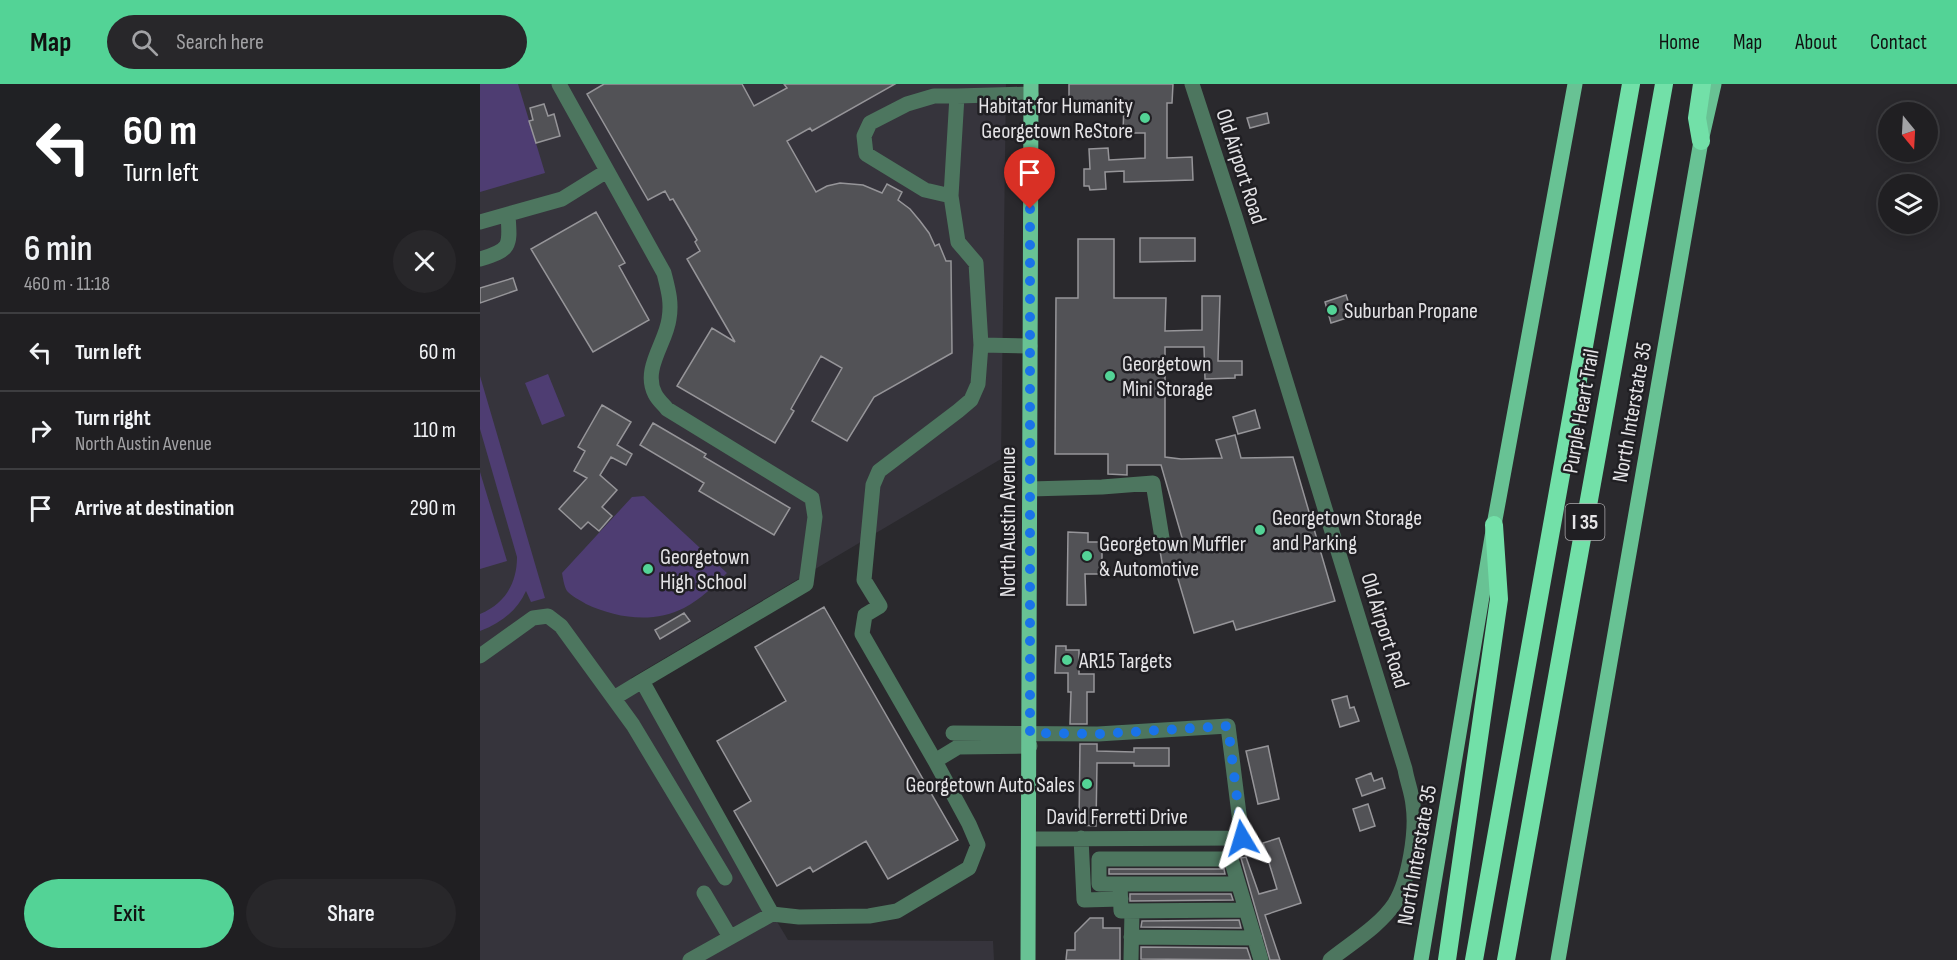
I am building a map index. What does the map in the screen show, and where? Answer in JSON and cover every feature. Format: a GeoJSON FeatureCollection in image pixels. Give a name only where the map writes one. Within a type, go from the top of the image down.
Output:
{"type":"FeatureCollection","features":[{"type":"Feature","properties":{"kind":"highway","name":"Purple Heart Trail"},"geometry":{"type":"LineString","coordinates":[[1474,960],[1631,84]]}},
{"type":"Feature","properties":{"kind":"highway","name":"Purple Heart Trail"},"geometry":{"type":"LineString","coordinates":[[1506,960],[1664,84]]}},
{"type":"Feature","properties":{"kind":"highway"},"geometry":{"type":"LineString","coordinates":[[1701,141],[1697,118],[1702,84]]}},
{"type":"Feature","properties":{"kind":"highway"},"geometry":{"type":"LineString","coordinates":[[1447,960],[1499,599],[1494,525]]}},
{"type":"Feature","properties":{"kind":"main road","name":"North Interstate 35"},"geometry":{"type":"LineString","coordinates":[[1421,960],[1494,525],[1575,84]]}},
{"type":"Feature","properties":{"kind":"main road","name":"North Interstate 35"},"geometry":{"type":"LineString","coordinates":[[1558,960],[1701,141],[1714,84]]}},
{"type":"Feature","properties":{"kind":"main road","name":"North Austin Avenue"},"geometry":{"type":"LineString","coordinates":[[1028,960],[1031,89]]}},
{"type":"Feature","properties":{"kind":"street"},"geometry":{"type":"LineString","coordinates":[[559,84],[664,273],[671,297],[669,321],[655,358],[652,380],[655,394],[667,409],[812,498],[815,517],[806,584],[614,698]]}},
{"type":"Feature","properties":{"kind":"street","name":"Old Airport Road"},"geometry":{"type":"LineString","coordinates":[[1192,84],[1288,389],[1414,805],[1413,832],[1405,883],[1395,904],[1375,925],[1330,960]]}},
{"type":"Feature","properties":{"kind":"street"},"geometry":{"type":"LineString","coordinates":[[951,196],[925,190],[866,154],[864,136],[870,123],[907,104],[934,96],[1031,89]]}},
{"type":"Feature","properties":{"kind":"street"},"geometry":{"type":"LineString","coordinates":[[690,960],[772,914],[799,917],[869,916],[897,912],[969,868],[978,845],[935,761],[862,634],[865,615],[880,606],[864,580],[873,485],[879,471],[971,400],[978,384],[981,345],[976,263],[958,242],[951,196],[957,96]]}},
{"type":"Feature","properties":{"kind":"street"},"geometry":{"type":"LineString","coordinates":[[480,222],[562,199],[607,171]]}},
{"type":"Feature","properties":{"kind":"street"},"geometry":{"type":"LineString","coordinates":[[480,260],[505,249],[510,241],[508,214]]}},
{"type":"Feature","properties":{"kind":"street"},"geometry":{"type":"LineString","coordinates":[[981,345],[1030,346]]}},
{"type":"Feature","properties":{"kind":"street"},"geometry":{"type":"LineString","coordinates":[[1030,489],[1153,483],[1162,538]]}},
{"type":"Feature","properties":{"kind":"street"},"geometry":{"type":"LineString","coordinates":[[480,656],[533,618],[548,616],[561,626],[614,698],[725,878]]}},
{"type":"Feature","properties":{"kind":"street"},"geometry":{"type":"LineString","coordinates":[[642,681],[772,914]]}},
{"type":"Feature","properties":{"kind":"street","name":"David Ferretti Drive"},"geometry":{"type":"LineString","coordinates":[[1029,839],[1242,838],[1228,726],[1030,739]]}},
{"type":"Feature","properties":{"kind":"street"},"geometry":{"type":"LineString","coordinates":[[935,761],[956,740],[1030,739]]}},
{"type":"Feature","properties":{"kind":"street"},"geometry":{"type":"LineString","coordinates":[[1081,838],[1084,900],[1120,891],[1238,884]]}},
{"type":"Feature","properties":{"kind":"street"},"geometry":{"type":"LineString","coordinates":[[1120,891],[1099,884],[1099,859],[1231,859],[1261,960]]}},
{"type":"Feature","properties":{"kind":"street"},"geometry":{"type":"LineString","coordinates":[[1120,891],[1121,911],[1246,910]]}},
{"type":"Feature","properties":{"kind":"street"},"geometry":{"type":"LineString","coordinates":[[704,893],[730,937]]}},
{"type":"Feature","properties":{"kind":"street"},"geometry":{"type":"LineString","coordinates":[[1131,960],[1132,911]]}},
{"type":"Feature","properties":{"kind":"street"},"geometry":{"type":"LineString","coordinates":[[1131,937],[1255,938]]}},
{"type":"Feature","properties":{"kind":"shaded area","name":"Georgetown High School"},"geometry":{"type":"Polygon","coordinates":[[[480,84],[1006,84],[1001,459],[631,678],[788,940],[993,941],[994,960],[480,960],[480,84]]]}},
{"type":"Feature","properties":{"kind":"shaded area"},"geometry":{"type":"Polygon","coordinates":[[[480,84],[518,84],[545,173],[480,192],[480,84]]]}},
{"type":"Feature","properties":{"kind":"shaded area"},"geometry":{"type":"Polygon","coordinates":[[[548,374],[565,416],[542,425],[525,383],[548,374]]]}},
{"type":"Feature","properties":{"kind":"shaded area"},"geometry":{"type":"Polygon","coordinates":[[[480,376],[545,598],[531,602],[526,591],[508,616],[480,631],[480,614],[496,605],[512,584],[517,557],[480,429],[480,376]]]}},
{"type":"Feature","properties":{"kind":"shaded area"},"geometry":{"type":"Polygon","coordinates":[[[480,472],[507,561],[480,569],[480,472]]]}},
{"type":"Feature","properties":{"kind":"shaded area"},"geometry":{"type":"Polygon","coordinates":[[[644,496],[727,573],[707,592],[684,608],[660,616],[622,616],[598,609],[571,595],[566,589],[562,573],[632,497],[644,496]]]}},
{"type":"Feature","properties":{"kind":"building"},"geometry":{"type":"Polygon","coordinates":[[[604,84],[742,84],[754,106],[787,88],[784,84],[895,84],[812,131],[810,128],[787,141],[816,192],[840,183],[863,185],[882,193],[887,184],[902,192],[898,200],[920,221],[935,246],[939,244],[946,261],[951,261],[952,353],[874,397],[847,441],[812,421],[842,368],[821,356],[791,409],[794,411],[775,443],[677,386],[712,328],[735,342],[687,259],[700,251],[695,242],[697,240],[673,199],[670,200],[665,191],[648,200],[587,94],[604,84]]]}},
{"type":"Feature","properties":{"kind":"building"},"geometry":{"type":"Polygon","coordinates":[[[1069,84],[1173,84],[1172,103],[1167,103],[1167,158],[1192,157],[1193,180],[1124,182],[1124,171],[1105,172],[1106,189],[1090,190],[1089,186],[1084,186],[1084,169],[1090,169],[1089,149],[1108,148],[1109,160],[1145,158],[1145,133],[1123,133],[1124,102],[1069,101],[1069,84]]]}},
{"type":"Feature","properties":{"kind":"building"},"geometry":{"type":"Polygon","coordinates":[[[544,104],[548,116],[554,114],[560,136],[536,143],[529,121],[533,120],[530,108],[544,104]]]}},
{"type":"Feature","properties":{"kind":"building"},"geometry":{"type":"Polygon","coordinates":[[[1267,113],[1269,123],[1250,128],[1247,118],[1267,113]]]}},
{"type":"Feature","properties":{"kind":"building"},"geometry":{"type":"Polygon","coordinates":[[[596,212],[625,263],[619,266],[649,320],[593,352],[531,249],[596,212]]]}},
{"type":"Feature","properties":{"kind":"building"},"geometry":{"type":"Polygon","coordinates":[[[1140,238],[1195,238],[1195,261],[1140,262],[1140,238]]]}},
{"type":"Feature","properties":{"kind":"building"},"geometry":{"type":"Polygon","coordinates":[[[1078,239],[1114,239],[1114,298],[1166,298],[1165,331],[1202,330],[1202,296],[1220,296],[1218,361],[1242,361],[1242,375],[1235,375],[1235,378],[1205,379],[1204,347],[1165,347],[1165,457],[1222,458],[1216,440],[1235,435],[1241,458],[1293,457],[1335,601],[1236,630],[1233,621],[1194,633],[1176,572],[1164,574],[1160,551],[1185,548],[1161,465],[1127,465],[1127,475],[1108,474],[1108,454],[1055,454],[1056,298],[1078,298],[1078,239]]]}},
{"type":"Feature","properties":{"kind":"building"},"geometry":{"type":"Polygon","coordinates":[[[513,278],[517,290],[480,303],[480,288],[513,278]]]}},
{"type":"Feature","properties":{"kind":"building"},"geometry":{"type":"Polygon","coordinates":[[[1346,295],[1353,316],[1331,323],[1325,302],[1346,295]]]}},
{"type":"Feature","properties":{"kind":"building"},"geometry":{"type":"Polygon","coordinates":[[[602,405],[631,422],[617,445],[632,454],[626,465],[611,457],[600,475],[617,490],[602,507],[612,516],[599,531],[588,522],[581,529],[559,509],[587,478],[574,471],[585,451],[578,447],[602,405]]]}},
{"type":"Feature","properties":{"kind":"building"},"geometry":{"type":"Polygon","coordinates":[[[1255,410],[1260,428],[1238,434],[1233,417],[1255,410]]]}},
{"type":"Feature","properties":{"kind":"building"},"geometry":{"type":"Polygon","coordinates":[[[653,423],[706,454],[704,457],[790,508],[774,535],[699,491],[704,483],[640,445],[653,423]]]}},
{"type":"Feature","properties":{"kind":"building"},"geometry":{"type":"Polygon","coordinates":[[[1068,532],[1088,533],[1088,542],[1102,542],[1102,574],[1085,574],[1086,605],[1067,605],[1068,532]]]}},
{"type":"Feature","properties":{"kind":"building"},"geometry":{"type":"Polygon","coordinates":[[[824,607],[958,840],[888,879],[866,841],[813,872],[810,867],[777,886],[734,811],[751,801],[717,741],[786,701],[755,647],[824,607]]]}},
{"type":"Feature","properties":{"kind":"building"},"geometry":{"type":"Polygon","coordinates":[[[684,613],[690,621],[660,639],[655,630],[684,613]]]}},
{"type":"Feature","properties":{"kind":"building"},"geometry":{"type":"Polygon","coordinates":[[[1056,646],[1066,646],[1066,650],[1079,650],[1079,674],[1094,674],[1094,692],[1087,692],[1087,724],[1070,724],[1071,692],[1068,692],[1068,673],[1055,673],[1056,646]]]}},
{"type":"Feature","properties":{"kind":"building"},"geometry":{"type":"Polygon","coordinates":[[[1347,696],[1350,708],[1354,707],[1359,721],[1340,727],[1332,700],[1347,696]]]}},
{"type":"Feature","properties":{"kind":"building"},"geometry":{"type":"Polygon","coordinates":[[[1080,744],[1097,744],[1097,751],[1134,752],[1134,748],[1169,748],[1169,766],[1097,763],[1096,826],[1079,825],[1080,744]]]}},
{"type":"Feature","properties":{"kind":"building"},"geometry":{"type":"Polygon","coordinates":[[[1268,746],[1279,799],[1258,804],[1246,751],[1268,746]]]}},
{"type":"Feature","properties":{"kind":"building"},"geometry":{"type":"Polygon","coordinates":[[[1371,773],[1374,781],[1382,778],[1385,788],[1362,796],[1356,779],[1371,773]]]}},
{"type":"Feature","properties":{"kind":"building"},"geometry":{"type":"Polygon","coordinates":[[[1368,804],[1375,826],[1360,831],[1353,809],[1368,804]]]}},
{"type":"Feature","properties":{"kind":"building"},"geometry":{"type":"Polygon","coordinates":[[[1279,838],[1301,903],[1265,915],[1280,960],[1270,960],[1241,858],[1246,857],[1259,894],[1277,889],[1263,843],[1279,838]]]}},
{"type":"Feature","properties":{"kind":"building"},"geometry":{"type":"Polygon","coordinates":[[[1109,869],[1224,869],[1225,874],[1109,874],[1109,869]]]}},
{"type":"Feature","properties":{"kind":"building"},"geometry":{"type":"Polygon","coordinates":[[[1130,894],[1231,894],[1233,900],[1130,901],[1130,894]]]}},
{"type":"Feature","properties":{"kind":"building"},"geometry":{"type":"Polygon","coordinates":[[[1090,918],[1103,918],[1103,928],[1120,928],[1120,960],[1066,960],[1067,950],[1075,950],[1075,933],[1090,918]]]}},
{"type":"Feature","properties":{"kind":"building"},"geometry":{"type":"Polygon","coordinates":[[[1239,920],[1241,928],[1141,927],[1142,921],[1239,920]]]}},
{"type":"Feature","properties":{"kind":"building"},"geometry":{"type":"Polygon","coordinates":[[[1141,947],[1247,948],[1251,960],[1141,959],[1141,947]]]}},
{"type":"Feature","properties":{"kind":"place","name":"Habitat for Humanity Georgetown ReStore"},"geometry":{"type":"Point","coordinates":[1145,118]}},
{"type":"Feature","properties":{"kind":"place","name":"Suburban Propane"},"geometry":{"type":"Point","coordinates":[1332,310]}},
{"type":"Feature","properties":{"kind":"place","name":"Georgetown Mini Storage"},"geometry":{"type":"Point","coordinates":[1110,376]}},
{"type":"Feature","properties":{"kind":"place","name":"Georgetown Storage and Parking"},"geometry":{"type":"Point","coordinates":[1260,530]}},
{"type":"Feature","properties":{"kind":"place","name":"Georgetown Muffler & Automotive"},"geometry":{"type":"Point","coordinates":[1087,556]}},
{"type":"Feature","properties":{"kind":"place","name":"Georgetown High School"},"geometry":{"type":"Point","coordinates":[648,569]}},
{"type":"Feature","properties":{"kind":"place","name":"AR15 Targets"},"geometry":{"type":"Point","coordinates":[1067,660]}},
{"type":"Feature","properties":{"kind":"place","name":"Georgetown Auto Sales"},"geometry":{"type":"Point","coordinates":[1087,784]}},
{"type":"Feature","properties":{"kind":"route"},"geometry":{"type":"LineString","coordinates":[[1030,209],[1030,733],[1098,734],[1228,726],[1242,838]]}}]}
